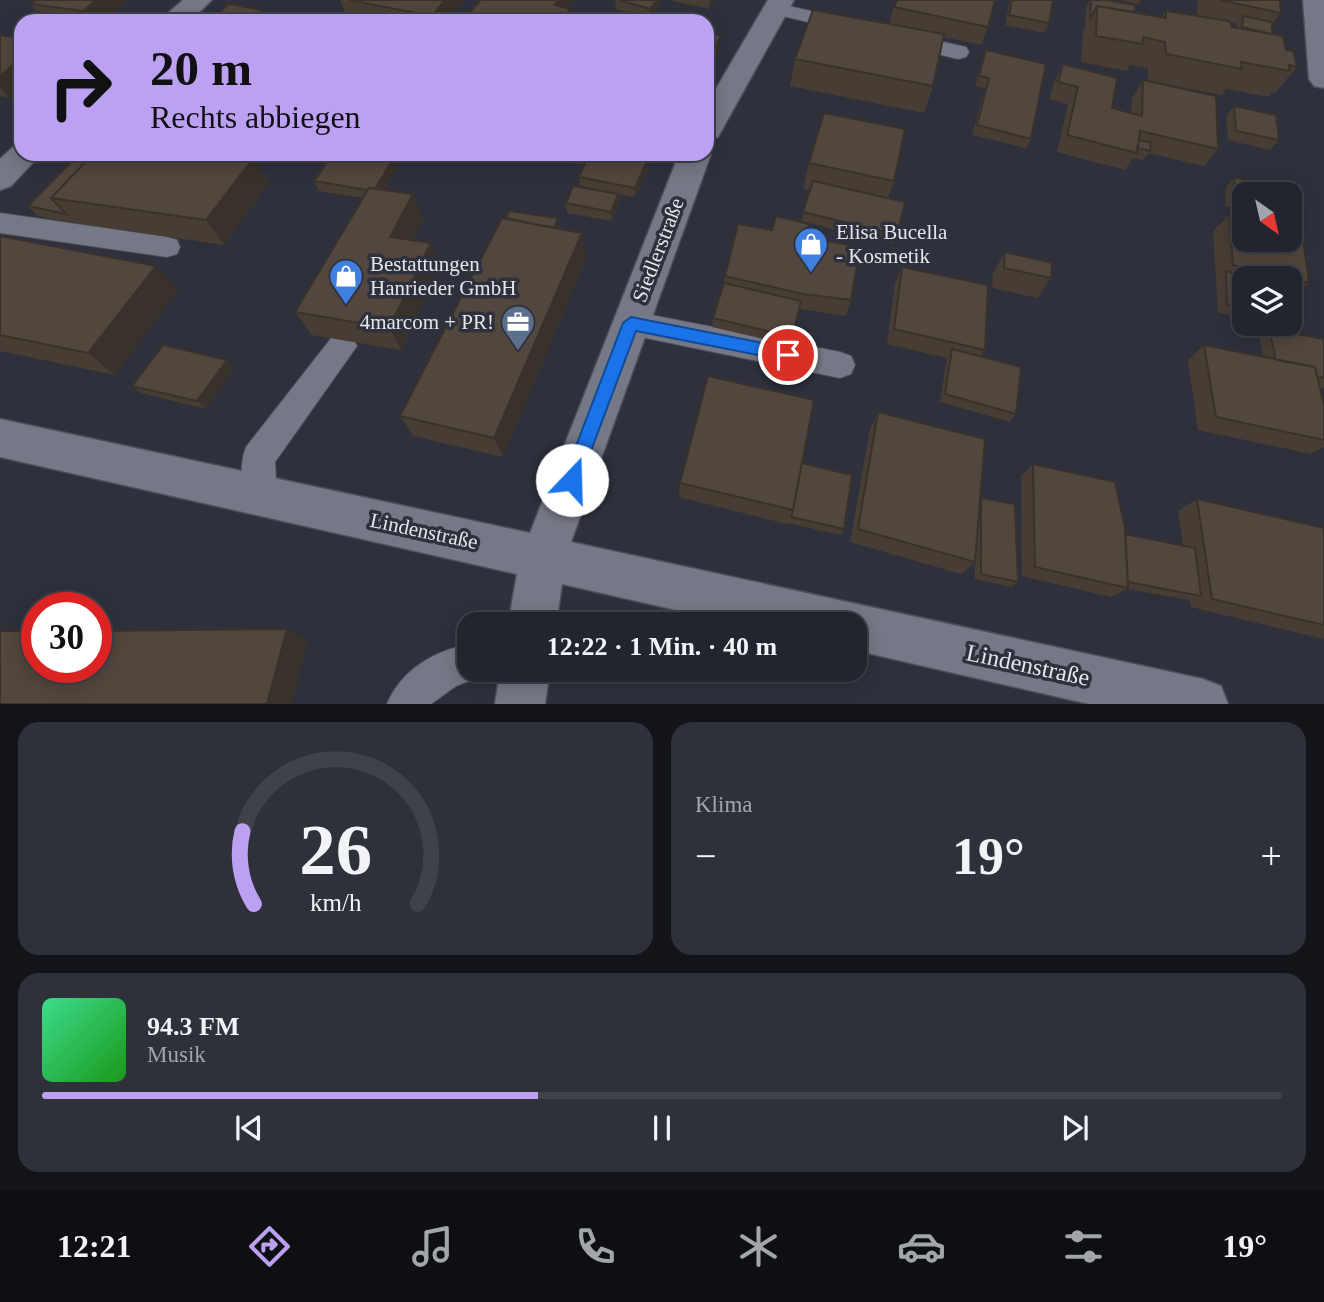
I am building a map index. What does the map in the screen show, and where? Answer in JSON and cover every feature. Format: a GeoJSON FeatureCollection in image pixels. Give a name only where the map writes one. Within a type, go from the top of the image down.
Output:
{"type":"FeatureCollection","features":[{"type":"Feature","properties":{"kind":"street"},"geometry":{"type":"LineString","coordinates":[[181,14],[198,0]]}},
{"type":"Feature","properties":{"kind":"street"},"geometry":{"type":"LineString","coordinates":[[1316,0],[1324,79]]}},
{"type":"Feature","properties":{"kind":"street"},"geometry":{"type":"LineString","coordinates":[[714,118],[779,4]]}},
{"type":"Feature","properties":{"kind":"street"},"geometry":{"type":"LineString","coordinates":[[0,178],[18,161]]}},
{"type":"Feature","properties":{"kind":"street","name":"Siedlerstraße"},"geometry":{"type":"LineString","coordinates":[[534,612],[543,557],[692,161]]}},
{"type":"Feature","properties":{"kind":"street","name":"Lindenstraße"},"geometry":{"type":"LineString","coordinates":[[0,438],[790,612]]}},
{"type":"Feature","properties":{"kind":"street","name":"Lindenstraße"},"geometry":{"type":"LineString","coordinates":[[867,629],[1203,704]]}},
{"type":"Feature","properties":{"kind":"street"},"geometry":{"type":"LineString","coordinates":[[520,704],[523,682]]}},
{"type":"Feature","properties":{"kind":"lane"},"geometry":{"type":"LineString","coordinates":[[779,4],[874,32],[958,52]]}},
{"type":"Feature","properties":{"kind":"lane"},"geometry":{"type":"LineString","coordinates":[[0,223],[167,247]]}},
{"type":"Feature","properties":{"kind":"lane"},"geometry":{"type":"LineString","coordinates":[[631,323],[840,365]]}},
{"type":"Feature","properties":{"kind":"lane"},"geometry":{"type":"LineString","coordinates":[[260,495],[258,458],[342,346]]}},
{"type":"Feature","properties":{"kind":"lane"},"geometry":{"type":"LineString","coordinates":[[406,704],[412,693],[457,665]]}},
{"type":"Feature","properties":{"kind":"building"},"geometry":{"type":"Polygon","coordinates":[[[36,0],[96,0],[83,11],[31,4],[36,0]]]}},
{"type":"Feature","properties":{"kind":"building"},"geometry":{"type":"Polygon","coordinates":[[[349,0],[445,0],[434,14],[349,0]]]}},
{"type":"Feature","properties":{"kind":"building"},"geometry":{"type":"Polygon","coordinates":[[[481,0],[558,0],[554,5],[570,9],[566,14],[468,14],[481,0]]]}},
{"type":"Feature","properties":{"kind":"building"},"geometry":{"type":"Polygon","coordinates":[[[619,0],[657,0],[650,9],[619,0]]]}},
{"type":"Feature","properties":{"kind":"building"},"geometry":{"type":"Polygon","coordinates":[[[897,0],[995,0],[988,27],[894,7],[897,0]]]}},
{"type":"Feature","properties":{"kind":"building"},"geometry":{"type":"Polygon","coordinates":[[[1012,0],[1053,0],[1049,23],[1009,15],[1012,0]]]}},
{"type":"Feature","properties":{"kind":"building"},"geometry":{"type":"Polygon","coordinates":[[[1091,0],[1135,5],[1135,12],[1097,6],[1090,19],[1091,0]]]}},
{"type":"Feature","properties":{"kind":"building"},"geometry":{"type":"Polygon","coordinates":[[[1220,0],[1280,0],[1281,13],[1220,0]]]}},
{"type":"Feature","properties":{"kind":"building"},"geometry":{"type":"Polygon","coordinates":[[[229,4],[262,10],[258,14],[217,14],[229,4]]]}},
{"type":"Feature","properties":{"kind":"building"},"geometry":{"type":"Polygon","coordinates":[[[1097,6],[1166,18],[1166,11],[1229,21],[1232,27],[1283,36],[1286,50],[1293,51],[1297,67],[1289,65],[1290,71],[1241,62],[1242,69],[1166,54],[1165,42],[1143,37],[1143,44],[1096,36],[1097,6]]]}},
{"type":"Feature","properties":{"kind":"building"},"geometry":{"type":"Polygon","coordinates":[[[813,10],[944,34],[933,86],[795,59],[813,10]]]}},
{"type":"Feature","properties":{"kind":"building"},"geometry":{"type":"Polygon","coordinates":[[[1243,16],[1272,22],[1272,34],[1242,27],[1243,16]]]}},
{"type":"Feature","properties":{"kind":"building"},"geometry":{"type":"Polygon","coordinates":[[[714,34],[721,36],[714,49],[714,34]]]}},
{"type":"Feature","properties":{"kind":"building"},"geometry":{"type":"Polygon","coordinates":[[[0,35],[14,37],[14,64],[0,76],[0,35]]]}},
{"type":"Feature","properties":{"kind":"building"},"geometry":{"type":"Polygon","coordinates":[[[986,50],[1046,64],[1031,139],[977,125],[989,78],[979,76],[986,50]]]}},
{"type":"Feature","properties":{"kind":"building"},"geometry":{"type":"Polygon","coordinates":[[[1063,64],[1117,78],[1112,108],[1142,116],[1143,80],[1216,96],[1218,149],[1140,131],[1137,153],[1067,135],[1078,87],[1058,82],[1063,64]]]}},
{"type":"Feature","properties":{"kind":"building"},"geometry":{"type":"Polygon","coordinates":[[[1234,106],[1276,115],[1279,140],[1236,131],[1234,106]]]}},
{"type":"Feature","properties":{"kind":"building"},"geometry":{"type":"Polygon","coordinates":[[[824,113],[905,129],[894,181],[809,163],[824,113]]]}},
{"type":"Feature","properties":{"kind":"building"},"geometry":{"type":"Polygon","coordinates":[[[1139,140],[1151,142],[1150,151],[1137,148],[1139,140]]]}},
{"type":"Feature","properties":{"kind":"building"},"geometry":{"type":"Polygon","coordinates":[[[72,161],[86,161],[51,198],[66,214],[28,206],[72,161]]]}},
{"type":"Feature","properties":{"kind":"building"},"geometry":{"type":"Polygon","coordinates":[[[86,161],[251,161],[206,220],[51,198],[86,161]]]}},
{"type":"Feature","properties":{"kind":"building"},"geometry":{"type":"Polygon","coordinates":[[[328,161],[392,161],[375,189],[314,181],[328,161]]]}},
{"type":"Feature","properties":{"kind":"building"},"geometry":{"type":"Polygon","coordinates":[[[586,161],[647,161],[635,188],[579,177],[586,161]]]}},
{"type":"Feature","properties":{"kind":"building"},"geometry":{"type":"Polygon","coordinates":[[[1235,177],[1252,182],[1234,182],[1235,177]]]}},
{"type":"Feature","properties":{"kind":"building"},"geometry":{"type":"Polygon","coordinates":[[[813,181],[905,202],[897,235],[803,212],[813,181]]]}},
{"type":"Feature","properties":{"kind":"building"},"geometry":{"type":"Polygon","coordinates":[[[573,186],[618,194],[611,212],[566,203],[573,186]]]}},
{"type":"Feature","properties":{"kind":"building"},"geometry":{"type":"Polygon","coordinates":[[[369,188],[413,194],[390,237],[431,243],[389,328],[295,312],[369,188]]]}},
{"type":"Feature","properties":{"kind":"building"},"geometry":{"type":"Polygon","coordinates":[[[509,211],[558,218],[554,228],[506,218],[509,211]]]}},
{"type":"Feature","properties":{"kind":"building"},"geometry":{"type":"Polygon","coordinates":[[[1229,215],[1232,216],[1232,252],[1302,252],[1302,232],[1309,283],[1302,281],[1302,266],[1233,265],[1229,215]]]}},
{"type":"Feature","properties":{"kind":"building"},"geometry":{"type":"Polygon","coordinates":[[[776,216],[809,224],[805,237],[860,247],[851,300],[803,294],[725,276],[738,224],[772,230],[776,216]]]}},
{"type":"Feature","properties":{"kind":"building"},"geometry":{"type":"Polygon","coordinates":[[[502,218],[582,233],[494,438],[400,416],[502,218]]]}},
{"type":"Feature","properties":{"kind":"building"},"geometry":{"type":"Polygon","coordinates":[[[0,236],[156,266],[88,353],[0,335],[0,236]]]}},
{"type":"Feature","properties":{"kind":"building"},"geometry":{"type":"Polygon","coordinates":[[[1005,252],[1052,263],[1051,278],[1004,268],[1005,252]]]}},
{"type":"Feature","properties":{"kind":"building"},"geometry":{"type":"Polygon","coordinates":[[[902,267],[988,285],[985,350],[894,329],[902,267]]]}},
{"type":"Feature","properties":{"kind":"building"},"geometry":{"type":"Polygon","coordinates":[[[1226,271],[1232,273],[1232,305],[1227,304],[1226,271]]]}},
{"type":"Feature","properties":{"kind":"building"},"geometry":{"type":"Polygon","coordinates":[[[724,283],[801,301],[792,337],[713,318],[724,283]]]}},
{"type":"Feature","properties":{"kind":"building"},"geometry":{"type":"Polygon","coordinates":[[[1302,335],[1324,339],[1324,378],[1317,376],[1315,367],[1276,360],[1271,336],[1302,335]]]}},
{"type":"Feature","properties":{"kind":"building"},"geometry":{"type":"Polygon","coordinates":[[[163,345],[227,360],[197,401],[132,386],[163,345]]]}},
{"type":"Feature","properties":{"kind":"building"},"geometry":{"type":"Polygon","coordinates":[[[1204,345],[1315,367],[1324,405],[1324,440],[1216,417],[1204,345]]]}},
{"type":"Feature","properties":{"kind":"building"},"geometry":{"type":"Polygon","coordinates":[[[952,349],[1021,367],[1016,414],[945,394],[952,349]]]}},
{"type":"Feature","properties":{"kind":"building"},"geometry":{"type":"Polygon","coordinates":[[[708,376],[814,400],[793,510],[680,483],[708,376]]]}},
{"type":"Feature","properties":{"kind":"building"},"geometry":{"type":"Polygon","coordinates":[[[878,412],[985,439],[975,562],[858,529],[878,412]]]}},
{"type":"Feature","properties":{"kind":"building"},"geometry":{"type":"Polygon","coordinates":[[[802,463],[852,475],[844,529],[791,517],[802,463]]]}},
{"type":"Feature","properties":{"kind":"building"},"geometry":{"type":"Polygon","coordinates":[[[1033,464],[1115,482],[1125,528],[1128,588],[1035,567],[1033,464]]]}},
{"type":"Feature","properties":{"kind":"building"},"geometry":{"type":"Polygon","coordinates":[[[981,498],[1015,504],[1018,582],[981,574],[981,498]]]}},
{"type":"Feature","properties":{"kind":"building"},"geometry":{"type":"Polygon","coordinates":[[[1197,499],[1324,528],[1324,625],[1212,599],[1197,499]]]}},
{"type":"Feature","properties":{"kind":"building"},"geometry":{"type":"Polygon","coordinates":[[[1125,534],[1195,548],[1201,596],[1128,582],[1125,534]]]}},
{"type":"Feature","properties":{"kind":"building"},"geometry":{"type":"Polygon","coordinates":[[[287,629],[267,704],[0,704],[0,631],[21,631],[21,683],[112,683],[112,631],[287,629]]]}},
{"type":"Feature","properties":{"kind":"place","name":"Elisa Bucella - Kosmetik"},"geometry":{"type":"Point","coordinates":[811,274]}},
{"type":"Feature","properties":{"kind":"place","name":"Bestattungen Hanrieder GmbH"},"geometry":{"type":"Point","coordinates":[346,306]}},
{"type":"Feature","properties":{"kind":"place","name":"4marcom + PR!"},"geometry":{"type":"Point","coordinates":[518,352]}},
{"type":"Feature","properties":{"kind":"route"},"geometry":{"type":"LineString","coordinates":[[572,480],[631,323],[788,355]]}}]}
